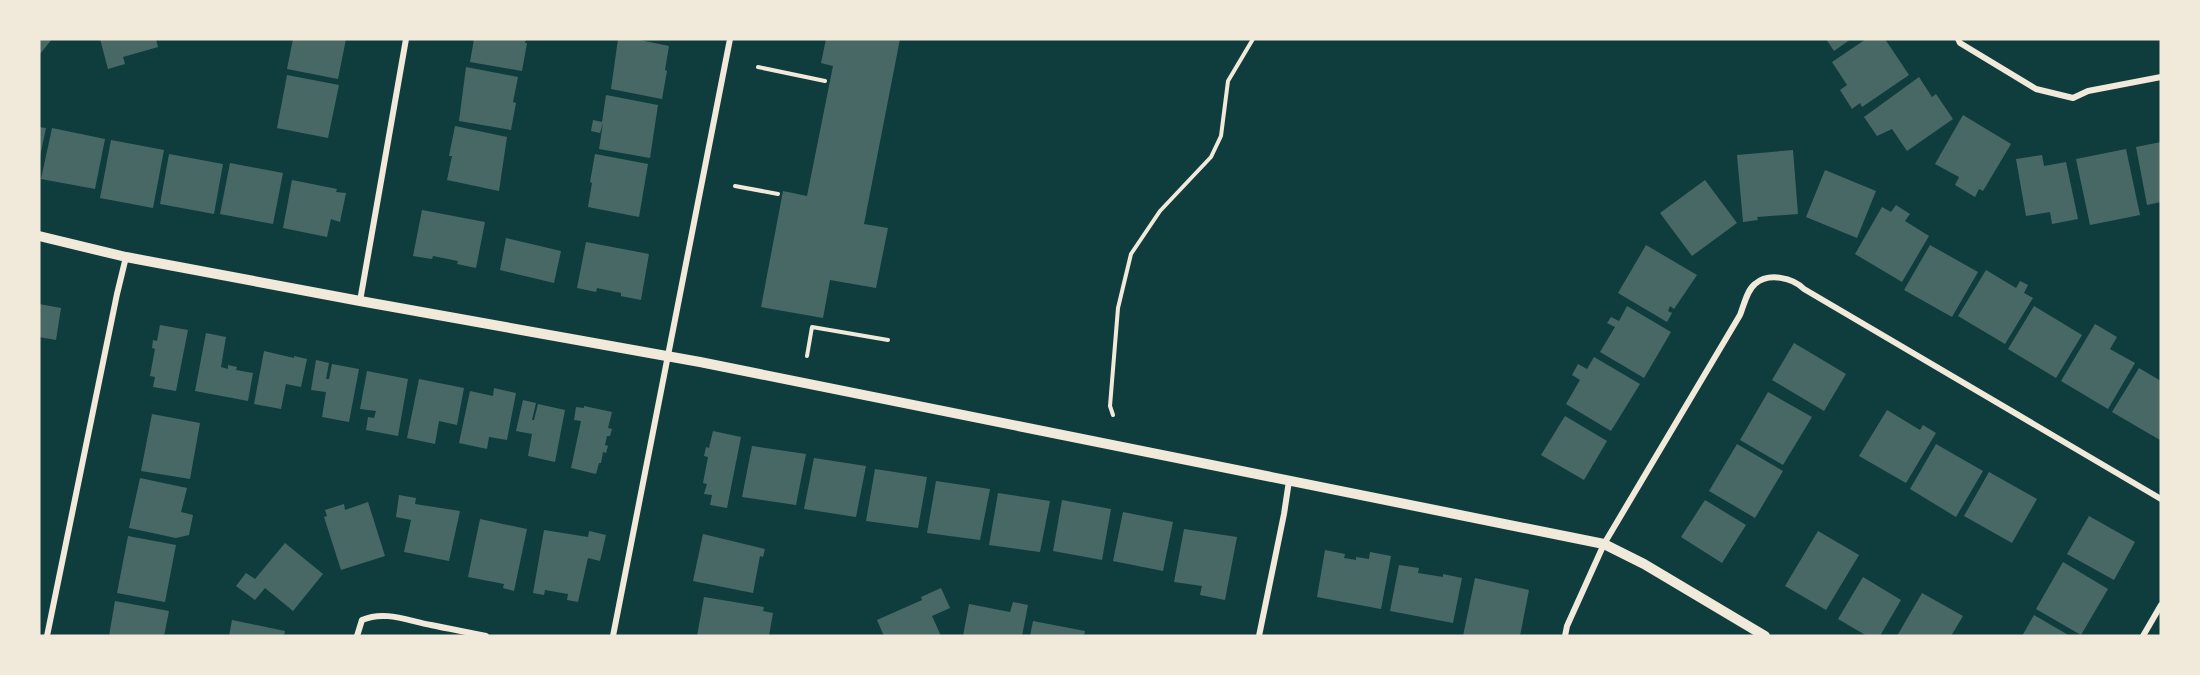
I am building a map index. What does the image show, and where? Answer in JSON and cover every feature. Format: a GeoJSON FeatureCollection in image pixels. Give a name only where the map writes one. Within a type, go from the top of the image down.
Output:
{"type":"FeatureCollection","features":[{"type":"Feature","properties":{"kind":"street"},"geometry":{"type":"LineString","coordinates":[[360,302],[406,39]]}},
{"type":"Feature","properties":{"kind":"street"},"geometry":{"type":"LineString","coordinates":[[613,636],[730,39]]}},
{"type":"Feature","properties":{"kind":"street"},"geometry":{"type":"LineString","coordinates":[[1958,39],[1960,43],[2036,89],[2073,98],[2088,91],[2161,77]]}},
{"type":"Feature","properties":{"kind":"street"},"geometry":{"type":"LineString","coordinates":[[39,236],[126,257],[360,302],[669,356],[1604,544],[1644,564],[1765,636]]}},
{"type":"Feature","properties":{"kind":"street"},"geometry":{"type":"LineString","coordinates":[[47,636],[126,257]]}},
{"type":"Feature","properties":{"kind":"street"},"geometry":{"type":"LineString","coordinates":[[1565,636],[1567,626],[1604,544],[1740,315],[1754,284],[1764,279],[1784,278],[1797,282],[1804,289],[2161,499]]}},
{"type":"Feature","properties":{"kind":"street"},"geometry":{"type":"LineString","coordinates":[[1258,636],[1289,481]]}},
{"type":"Feature","properties":{"kind":"street"},"geometry":{"type":"LineString","coordinates":[[2143,636],[2161,605]]}},
{"type":"Feature","properties":{"kind":"street"},"geometry":{"type":"LineString","coordinates":[[357,636],[362,620],[373,615],[406,618],[486,636]]}},
{"type":"Feature","properties":{"kind":"path"},"geometry":{"type":"LineString","coordinates":[[1113,415],[1110,406],[1118,308],[1131,254],[1160,211],[1211,157],[1221,136],[1228,81],[1253,39]]}},
{"type":"Feature","properties":{"kind":"path"},"geometry":{"type":"LineString","coordinates":[[759,67],[825,81]]}},
{"type":"Feature","properties":{"kind":"path"},"geometry":{"type":"LineString","coordinates":[[735,186],[778,194]]}},
{"type":"Feature","properties":{"kind":"path"},"geometry":{"type":"LineString","coordinates":[[807,356],[812,327],[888,340]]}},
{"type":"Feature","properties":{"kind":"building"},"geometry":{"type":"Polygon","coordinates":[[[39,39],[52,39],[40,54],[39,53],[39,39]]]}},
{"type":"Feature","properties":{"kind":"building"},"geometry":{"type":"Polygon","coordinates":[[[100,39],[156,39],[158,47],[123,57],[125,64],[108,69],[100,39]]]}},
{"type":"Feature","properties":{"kind":"building"},"geometry":{"type":"Polygon","coordinates":[[[293,39],[346,39],[338,79],[287,69],[293,39]]]}},
{"type":"Feature","properties":{"kind":"building"},"geometry":{"type":"Polygon","coordinates":[[[474,39],[526,39],[522,71],[470,62],[474,39]]]}},
{"type":"Feature","properties":{"kind":"building"},"geometry":{"type":"Polygon","coordinates":[[[618,39],[635,39],[669,46],[662,99],[611,89],[618,39]]]}},
{"type":"Feature","properties":{"kind":"building"},"geometry":{"type":"Polygon","coordinates":[[[826,39],[900,39],[864,224],[888,228],[876,288],[830,280],[823,318],[761,307],[783,191],[807,196],[833,66],[821,63],[826,39]]]}},
{"type":"Feature","properties":{"kind":"building"},"geometry":{"type":"Polygon","coordinates":[[[1826,39],[1851,39],[1834,51],[1826,39]]]}},
{"type":"Feature","properties":{"kind":"building"},"geometry":{"type":"Polygon","coordinates":[[[1866,39],[1885,39],[1909,75],[1862,107],[1860,103],[1852,109],[1840,90],[1847,85],[1832,62],[1866,39]]]}},
{"type":"Feature","properties":{"kind":"building"},"geometry":{"type":"Polygon","coordinates":[[[466,67],[518,77],[511,130],[459,121],[466,67]]]}},
{"type":"Feature","properties":{"kind":"building"},"geometry":{"type":"Polygon","coordinates":[[[287,75],[339,85],[328,138],[277,128],[287,75]]]}},
{"type":"Feature","properties":{"kind":"building"},"geometry":{"type":"Polygon","coordinates":[[[1919,77],[1932,97],[1936,94],[1953,119],[1907,151],[1892,129],[1877,136],[1864,117],[1919,77]]]}},
{"type":"Feature","properties":{"kind":"building"},"geometry":{"type":"Polygon","coordinates":[[[606,95],[658,105],[650,158],[599,149],[603,123],[600,133],[591,131],[593,120],[602,122],[606,95]]]}},
{"type":"Feature","properties":{"kind":"building"},"geometry":{"type":"Polygon","coordinates":[[[1963,115],[2011,144],[1983,191],[1979,189],[1975,197],[1955,185],[1959,177],[1935,164],[1963,115]]]}},
{"type":"Feature","properties":{"kind":"building"},"geometry":{"type":"Polygon","coordinates":[[[455,126],[507,137],[499,191],[447,180],[455,126]]]}},
{"type":"Feature","properties":{"kind":"building"},"geometry":{"type":"Polygon","coordinates":[[[39,127],[46,128],[40,157],[39,157],[39,127]]]}},
{"type":"Feature","properties":{"kind":"building"},"geometry":{"type":"Polygon","coordinates":[[[52,128],[105,139],[95,189],[41,179],[52,128]]]}},
{"type":"Feature","properties":{"kind":"building"},"geometry":{"type":"Polygon","coordinates":[[[111,140],[164,150],[153,208],[100,198],[111,140]]]}},
{"type":"Feature","properties":{"kind":"building"},"geometry":{"type":"Polygon","coordinates":[[[2161,142],[2161,202],[2147,205],[2136,147],[2161,142]]]}},
{"type":"Feature","properties":{"kind":"building"},"geometry":{"type":"Polygon","coordinates":[[[2126,149],[2140,215],[2090,225],[2076,159],[2126,149]]]}},
{"type":"Feature","properties":{"kind":"building"},"geometry":{"type":"Polygon","coordinates":[[[1793,150],[1798,214],[1757,217],[1758,220],[1743,222],[1737,155],[1793,150]]]}},
{"type":"Feature","properties":{"kind":"building"},"geometry":{"type":"Polygon","coordinates":[[[169,154],[223,164],[214,214],[160,204],[169,154]]]}},
{"type":"Feature","properties":{"kind":"building"},"geometry":{"type":"Polygon","coordinates":[[[595,154],[648,164],[639,217],[588,207],[595,154]]]}},
{"type":"Feature","properties":{"kind":"building"},"geometry":{"type":"Polygon","coordinates":[[[2042,155],[2044,166],[2066,162],[2078,219],[2052,224],[2050,212],[2026,216],[2016,159],[2042,155]]]}},
{"type":"Feature","properties":{"kind":"building"},"geometry":{"type":"Polygon","coordinates":[[[230,163],[283,173],[273,224],[220,214],[230,163]]]}},
{"type":"Feature","properties":{"kind":"building"},"geometry":{"type":"Polygon","coordinates":[[[1825,170],[1876,191],[1857,238],[1806,217],[1825,170]]]}},
{"type":"Feature","properties":{"kind":"building"},"geometry":{"type":"Polygon","coordinates":[[[292,180],[346,193],[340,222],[331,219],[327,237],[283,228],[292,180]]]}},
{"type":"Feature","properties":{"kind":"building"},"geometry":{"type":"Polygon","coordinates":[[[1705,180],[1737,223],[1692,256],[1660,213],[1705,180]]]}},
{"type":"Feature","properties":{"kind":"building"},"geometry":{"type":"Polygon","coordinates":[[[1896,205],[1910,214],[1905,221],[1929,236],[1902,282],[1855,254],[1882,207],[1891,212],[1896,205]]]}},
{"type":"Feature","properties":{"kind":"building"},"geometry":{"type":"Polygon","coordinates":[[[422,210],[485,222],[476,268],[457,264],[458,261],[433,256],[432,259],[413,256],[422,210]]]}},
{"type":"Feature","properties":{"kind":"building"},"geometry":{"type":"Polygon","coordinates":[[[506,238],[561,251],[554,283],[500,270],[506,238]]]}},
{"type":"Feature","properties":{"kind":"building"},"geometry":{"type":"Polygon","coordinates":[[[586,242],[649,254],[641,300],[597,288],[596,292],[577,288],[586,242]]]}},
{"type":"Feature","properties":{"kind":"building"},"geometry":{"type":"Polygon","coordinates":[[[1646,245],[1697,275],[1674,309],[1670,306],[1668,311],[1672,313],[1667,322],[1618,293],[1646,245]]]}},
{"type":"Feature","properties":{"kind":"building"},"geometry":{"type":"Polygon","coordinates":[[[1930,245],[1978,272],[1952,317],[1904,290],[1930,245]]]}},
{"type":"Feature","properties":{"kind":"building"},"geometry":{"type":"Polygon","coordinates":[[[1986,270],[2016,288],[2020,281],[2028,285],[2024,293],[2033,298],[2005,344],[1958,316],[1986,270]]]}},
{"type":"Feature","properties":{"kind":"building"},"geometry":{"type":"Polygon","coordinates":[[[39,304],[61,308],[56,340],[39,337],[39,304]]]}},
{"type":"Feature","properties":{"kind":"building"},"geometry":{"type":"Polygon","coordinates":[[[1627,306],[1671,332],[1644,378],[1600,352],[1615,327],[1607,323],[1611,317],[1619,321],[1627,306]]]}},
{"type":"Feature","properties":{"kind":"building"},"geometry":{"type":"Polygon","coordinates":[[[2034,306],[2082,335],[2056,378],[2008,349],[2034,306]]]}},
{"type":"Feature","properties":{"kind":"building"},"geometry":{"type":"Polygon","coordinates":[[[2095,324],[2117,337],[2110,349],[2135,363],[2108,409],[2061,381],[2095,324]]]}},
{"type":"Feature","properties":{"kind":"building"},"geometry":{"type":"Polygon","coordinates":[[[160,325],[188,330],[176,391],[153,387],[155,377],[150,376],[155,349],[152,348],[153,340],[157,341],[160,325]]]}},
{"type":"Feature","properties":{"kind":"building"},"geometry":{"type":"Polygon","coordinates":[[[206,333],[226,337],[221,367],[228,369],[228,365],[237,367],[236,370],[253,373],[248,401],[195,391],[206,333]]]}},
{"type":"Feature","properties":{"kind":"building"},"geometry":{"type":"Polygon","coordinates":[[[1794,343],[1846,374],[1824,411],[1772,380],[1794,343]]]}},
{"type":"Feature","properties":{"kind":"building"},"geometry":{"type":"Polygon","coordinates":[[[264,351],[307,359],[301,387],[286,384],[281,409],[254,404],[264,351]]]}},
{"type":"Feature","properties":{"kind":"building"},"geometry":{"type":"Polygon","coordinates":[[[1594,357],[1640,384],[1611,431],[1566,404],[1580,380],[1572,375],[1578,364],[1587,369],[1594,357]]]}},
{"type":"Feature","properties":{"kind":"building"},"geometry":{"type":"Polygon","coordinates":[[[316,360],[329,363],[326,379],[329,379],[332,364],[359,369],[349,422],[322,417],[326,392],[311,390],[316,360]]]}},
{"type":"Feature","properties":{"kind":"building"},"geometry":{"type":"Polygon","coordinates":[[[2139,368],[2161,381],[2160,440],[2112,412],[2139,368]]]}},
{"type":"Feature","properties":{"kind":"building"},"geometry":{"type":"Polygon","coordinates":[[[367,371],[408,379],[398,436],[366,430],[368,417],[374,418],[376,411],[360,409],[367,371]]]}},
{"type":"Feature","properties":{"kind":"building"},"geometry":{"type":"Polygon","coordinates":[[[419,379],[464,388],[457,425],[439,421],[435,444],[407,438],[419,379]]]}},
{"type":"Feature","properties":{"kind":"building"},"geometry":{"type":"Polygon","coordinates":[[[494,388],[516,393],[507,440],[489,437],[487,449],[459,443],[470,391],[493,396],[494,388]]]}},
{"type":"Feature","properties":{"kind":"building"},"geometry":{"type":"Polygon","coordinates":[[[1768,392],[1812,417],[1783,465],[1740,440],[1768,392]]]}},
{"type":"Feature","properties":{"kind":"building"},"geometry":{"type":"Polygon","coordinates":[[[523,400],[536,403],[532,420],[534,420],[538,404],[565,410],[555,462],[528,456],[532,434],[516,431],[523,400]]]}},
{"type":"Feature","properties":{"kind":"building"},"geometry":{"type":"Polygon","coordinates":[[[584,406],[612,412],[608,428],[612,429],[605,445],[608,446],[606,453],[603,452],[596,474],[571,468],[581,421],[574,420],[576,407],[584,408],[584,406]]]}},
{"type":"Feature","properties":{"kind":"building"},"geometry":{"type":"Polygon","coordinates":[[[1887,410],[1920,430],[1923,425],[1936,433],[1906,483],[1859,456],[1887,410]]]}},
{"type":"Feature","properties":{"kind":"building"},"geometry":{"type":"Polygon","coordinates":[[[152,414],[200,423],[190,479],[141,471],[152,414]]]}},
{"type":"Feature","properties":{"kind":"building"},"geometry":{"type":"Polygon","coordinates":[[[1565,416],[1607,441],[1584,480],[1541,455],[1565,416]]]}},
{"type":"Feature","properties":{"kind":"building"},"geometry":{"type":"Polygon","coordinates":[[[713,431],[741,437],[727,508],[710,505],[712,495],[704,494],[707,484],[703,483],[708,457],[704,456],[706,447],[709,448],[713,431]]]}},
{"type":"Feature","properties":{"kind":"building"},"geometry":{"type":"Polygon","coordinates":[[[1737,444],[1783,471],[1755,518],[1709,491],[1737,444]]]}},
{"type":"Feature","properties":{"kind":"building"},"geometry":{"type":"Polygon","coordinates":[[[1936,444],[1983,471],[1956,517],[1910,489],[1936,444]]]}},
{"type":"Feature","properties":{"kind":"building"},"geometry":{"type":"Polygon","coordinates":[[[752,446],[806,454],[796,505],[742,497],[752,446]]]}},
{"type":"Feature","properties":{"kind":"building"},"geometry":{"type":"Polygon","coordinates":[[[814,458],[866,466],[856,517],[804,509],[814,458]]]}},
{"type":"Feature","properties":{"kind":"building"},"geometry":{"type":"Polygon","coordinates":[[[875,469],[927,477],[918,528],[866,521],[875,469]]]}},
{"type":"Feature","properties":{"kind":"building"},"geometry":{"type":"Polygon","coordinates":[[[1989,472],[2037,499],[2012,543],[1964,516],[1989,472]]]}},
{"type":"Feature","properties":{"kind":"building"},"geometry":{"type":"Polygon","coordinates":[[[140,478],[187,488],[181,512],[193,515],[189,535],[176,538],[129,528],[140,478]]]}},
{"type":"Feature","properties":{"kind":"building"},"geometry":{"type":"Polygon","coordinates":[[[936,481],[990,489],[980,540],[927,533],[936,481]]]}},
{"type":"Feature","properties":{"kind":"building"},"geometry":{"type":"Polygon","coordinates":[[[998,493],[1050,501],[1040,552],[989,545],[998,493]]]}},
{"type":"Feature","properties":{"kind":"building"},"geometry":{"type":"Polygon","coordinates":[[[399,495],[416,498],[415,504],[460,511],[449,561],[404,552],[411,520],[396,517],[399,495]]]}},
{"type":"Feature","properties":{"kind":"building"},"geometry":{"type":"Polygon","coordinates":[[[1062,500],[1111,509],[1102,560],[1053,551],[1062,500]]]}},
{"type":"Feature","properties":{"kind":"building"},"geometry":{"type":"Polygon","coordinates":[[[1705,500],[1746,525],[1722,563],[1681,537],[1705,500]]]}},
{"type":"Feature","properties":{"kind":"building"},"geometry":{"type":"Polygon","coordinates":[[[368,502],[385,556],[341,570],[324,517],[327,516],[325,510],[344,504],[345,510],[368,502]]]}},
{"type":"Feature","properties":{"kind":"building"},"geometry":{"type":"Polygon","coordinates":[[[1123,512],[1173,522],[1163,571],[1113,561],[1123,512]]]}},
{"type":"Feature","properties":{"kind":"building"},"geometry":{"type":"Polygon","coordinates":[[[2089,516],[2135,542],[2114,580],[2067,554],[2089,516]]]}},
{"type":"Feature","properties":{"kind":"building"},"geometry":{"type":"Polygon","coordinates":[[[480,519],[527,529],[514,591],[503,588],[504,584],[468,577],[480,519]]]}},
{"type":"Feature","properties":{"kind":"building"},"geometry":{"type":"Polygon","coordinates":[[[1184,529],[1237,537],[1225,600],[1200,595],[1202,586],[1174,582],[1184,529]]]}},
{"type":"Feature","properties":{"kind":"building"},"geometry":{"type":"Polygon","coordinates":[[[544,530],[588,537],[589,531],[606,535],[600,561],[588,558],[578,602],[567,600],[568,594],[545,590],[544,595],[533,593],[544,530]]]}},
{"type":"Feature","properties":{"kind":"building"},"geometry":{"type":"Polygon","coordinates":[[[1818,531],[1859,555],[1826,610],[1785,586],[1818,531]]]}},
{"type":"Feature","properties":{"kind":"building"},"geometry":{"type":"Polygon","coordinates":[[[703,534],[765,549],[763,557],[760,556],[753,593],[693,581],[703,534]]]}},
{"type":"Feature","properties":{"kind":"building"},"geometry":{"type":"Polygon","coordinates":[[[128,536],[176,545],[165,602],[117,593],[128,536]]]}},
{"type":"Feature","properties":{"kind":"building"},"geometry":{"type":"Polygon","coordinates":[[[285,543],[323,574],[293,611],[265,588],[255,600],[236,586],[246,573],[255,579],[285,543]]]}},
{"type":"Feature","properties":{"kind":"building"},"geometry":{"type":"Polygon","coordinates":[[[1325,550],[1345,554],[1344,558],[1356,560],[1356,557],[1369,559],[1370,552],[1391,556],[1381,609],[1317,597],[1325,550]]]}},
{"type":"Feature","properties":{"kind":"building"},"geometry":{"type":"Polygon","coordinates":[[[2063,562],[2108,589],[2081,635],[2036,609],[2063,562]]]}},
{"type":"Feature","properties":{"kind":"building"},"geometry":{"type":"Polygon","coordinates":[[[1399,565],[1419,568],[1418,573],[1443,577],[1443,574],[1462,578],[1453,623],[1390,611],[1399,565]]]}},
{"type":"Feature","properties":{"kind":"building"},"geometry":{"type":"Polygon","coordinates":[[[1863,577],[1901,600],[1880,636],[1867,636],[1838,619],[1863,577]]]}},
{"type":"Feature","properties":{"kind":"building"},"geometry":{"type":"Polygon","coordinates":[[[1475,578],[1529,590],[1520,636],[1463,636],[1475,578]]]}},
{"type":"Feature","properties":{"kind":"building"},"geometry":{"type":"Polygon","coordinates":[[[941,588],[950,608],[932,616],[941,636],[884,636],[877,620],[922,600],[921,597],[941,588]]]}},
{"type":"Feature","properties":{"kind":"building"},"geometry":{"type":"Polygon","coordinates":[[[1922,593],[1963,616],[1951,636],[1897,636],[1922,593]]]}},
{"type":"Feature","properties":{"kind":"building"},"geometry":{"type":"Polygon","coordinates":[[[704,597],[764,607],[763,611],[773,613],[769,636],[697,636],[704,597]]]}},
{"type":"Feature","properties":{"kind":"building"},"geometry":{"type":"Polygon","coordinates":[[[115,601],[169,611],[164,636],[109,636],[115,601]]]}},
{"type":"Feature","properties":{"kind":"building"},"geometry":{"type":"Polygon","coordinates":[[[1013,602],[1028,605],[1022,636],[963,636],[969,604],[1010,612],[1013,602]]]}},
{"type":"Feature","properties":{"kind":"building"},"geometry":{"type":"Polygon","coordinates":[[[2034,615],[2070,636],[2022,636],[2034,615]]]}},
{"type":"Feature","properties":{"kind":"building"},"geometry":{"type":"Polygon","coordinates":[[[232,620],[285,631],[284,636],[229,636],[232,620]]]}},
{"type":"Feature","properties":{"kind":"building"},"geometry":{"type":"Polygon","coordinates":[[[1033,621],[1085,631],[1084,636],[1030,636],[1033,621]]]}}]}
